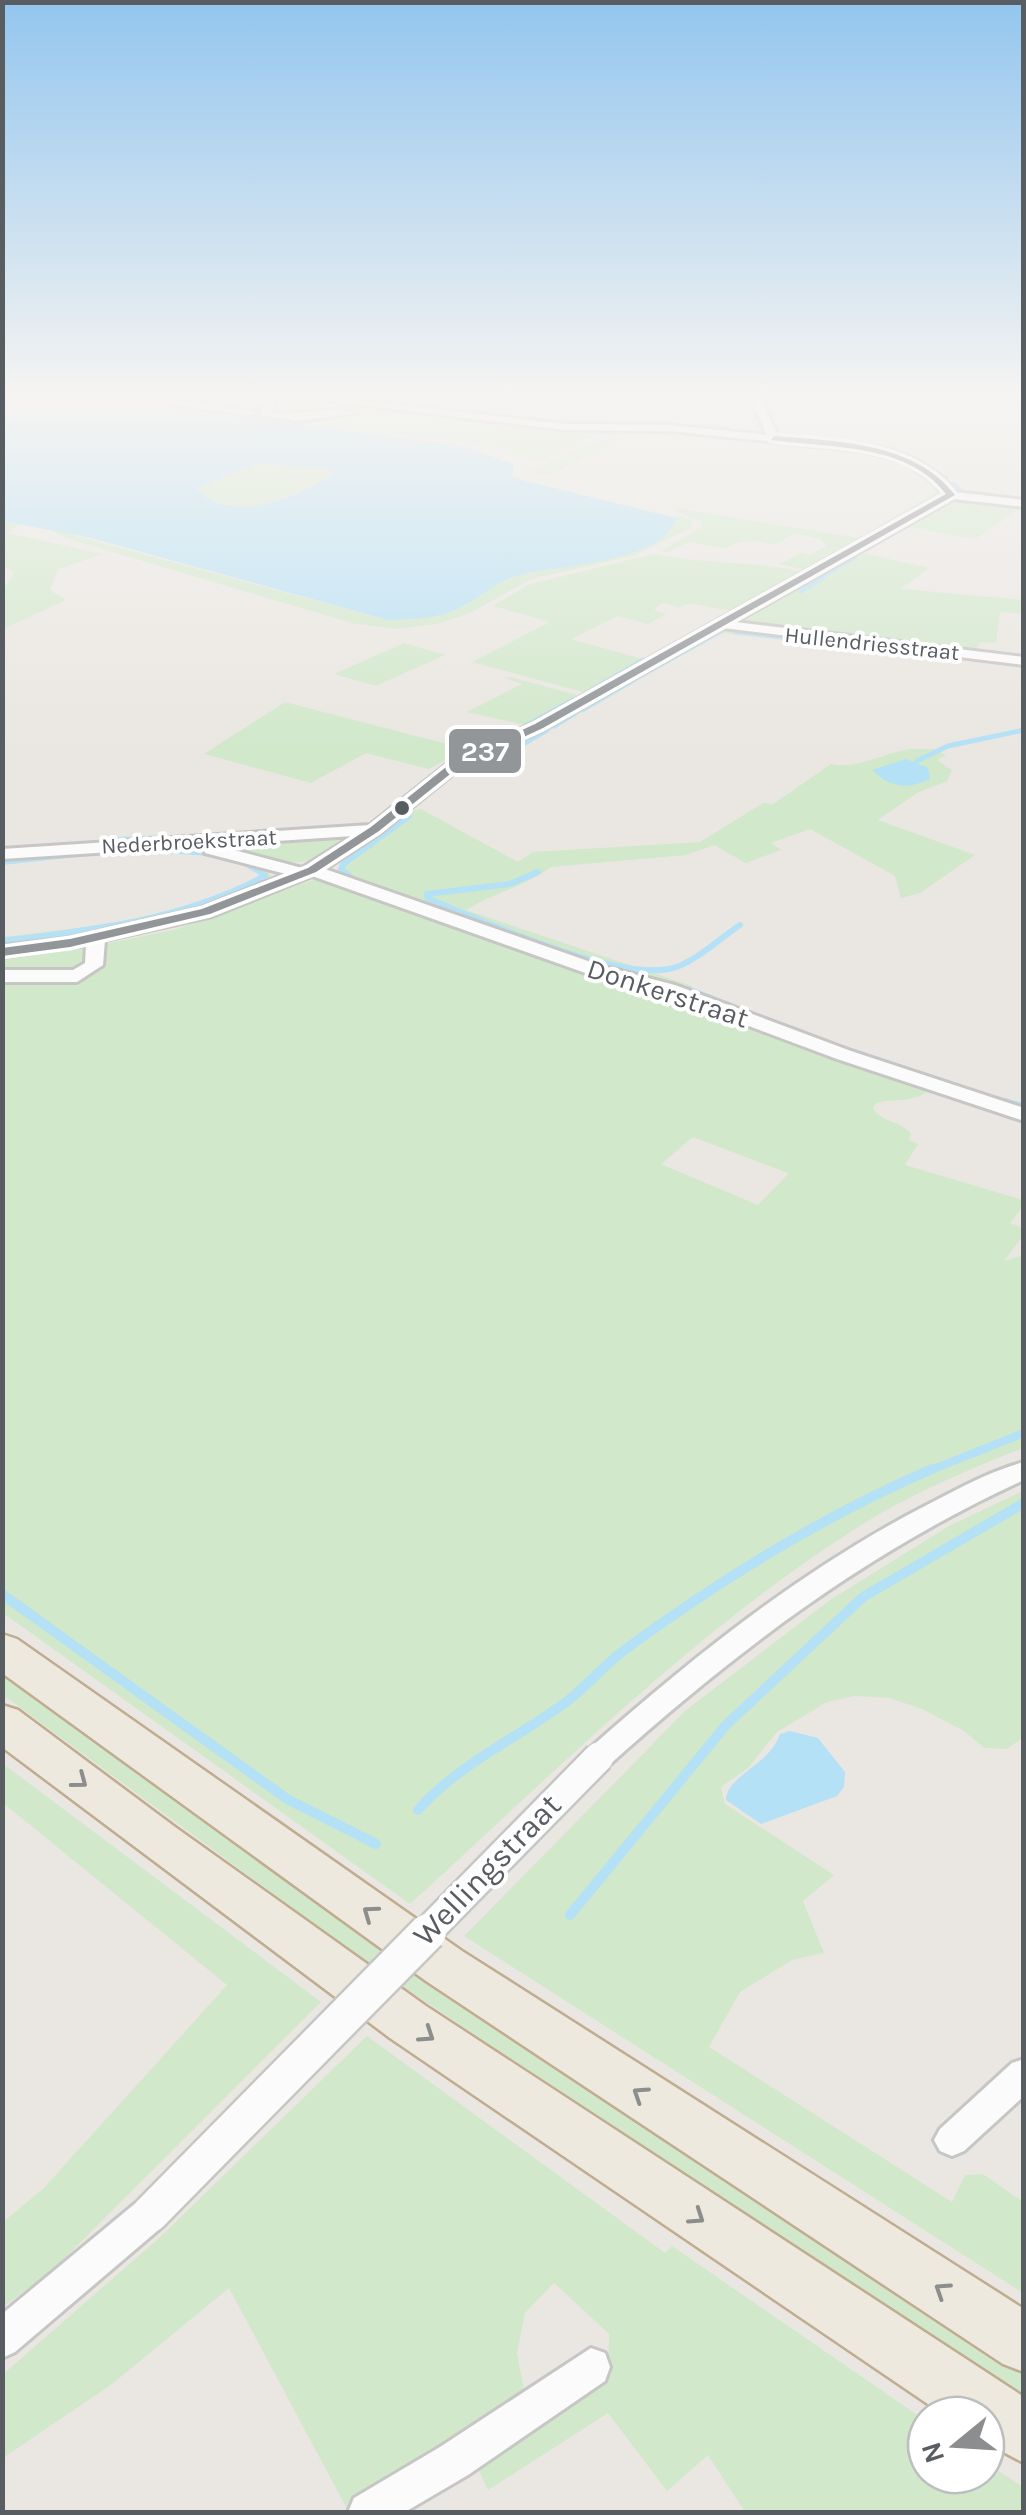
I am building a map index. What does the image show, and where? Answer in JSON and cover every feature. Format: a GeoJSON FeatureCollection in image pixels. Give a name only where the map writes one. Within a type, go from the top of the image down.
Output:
{"type":"FeatureCollection","features":[{"type":"Feature","properties":{"kind":"highway"},"geometry":{"type":"LineString","coordinates":[[2,1650],[444,1966],[1024,2344]]}},
{"type":"Feature","properties":{"kind":"highway"},"geometry":{"type":"LineString","coordinates":[[2,1722],[158,1842],[408,2022],[1024,2433]]}},
{"type":"Feature","properties":{"kind":"street"},"geometry":{"type":"LineString","coordinates":[[2,952],[96,938],[206,912],[308,872],[375,829],[455,764],[540,726],[921,512]]}},
{"type":"Feature","properties":{"kind":"street","name":"Hullendriesstraat"},"geometry":{"type":"LineString","coordinates":[[720,624],[1024,660]]}},
{"type":"Feature","properties":{"kind":"street","name":"Nederbroekstraat"},"geometry":{"type":"LineString","coordinates":[[2,854],[375,829]]}},
{"type":"Feature","properties":{"kind":"street","name":"Donkerstraat"},"geometry":{"type":"LineString","coordinates":[[189,844],[308,872],[598,971],[668,989],[844,1055],[1024,1115]]}},
{"type":"Feature","properties":{"kind":"street"},"geometry":{"type":"LineString","coordinates":[[2,976],[77,976],[94,965],[96,938]]}},
{"type":"Feature","properties":{"kind":"street","name":"Wellingstraat"},"geometry":{"type":"LineString","coordinates":[[2,2338],[150,2214],[599,1757],[688,1675],[799,1592],[876,1544],[1024,1470]]}},
{"type":"Feature","properties":{"kind":"street"},"geometry":{"type":"LineString","coordinates":[[952,2140],[1024,2074]]}},
{"type":"Feature","properties":{"kind":"street"},"geometry":{"type":"LineString","coordinates":[[368,2512],[454,2461],[591,2367]]}},
{"type":"Feature","properties":{"kind":"green space"},"geometry":{"type":"Polygon","coordinates":[[[677,512],[701,512],[860,538],[902,512],[913,512],[811,571],[779,564],[826,546],[820,539],[794,533],[775,545],[743,542],[725,549],[689,542],[668,552],[661,551],[703,526],[699,520],[677,512]]]}},
{"type":"Feature","properties":{"kind":"green space"},"geometry":{"type":"Polygon","coordinates":[[[935,512],[1015,512],[975,539],[909,527],[935,512]]]}},
{"type":"Feature","properties":{"kind":"green space"},"geometry":{"type":"Polygon","coordinates":[[[674,515],[691,520],[693,527],[633,556],[531,579],[472,612],[441,623],[397,629],[355,624],[65,538],[50,529],[388,620],[466,605],[488,587],[518,575],[609,559],[670,532],[674,515]]]}},
{"type":"Feature","properties":{"kind":"green space"},"geometry":{"type":"Polygon","coordinates":[[[3,521],[20,524],[7,533],[103,554],[58,569],[50,590],[66,600],[3,629],[3,590],[14,573],[3,564],[3,521]]]}},
{"type":"Feature","properties":{"kind":"green space"},"geometry":{"type":"Polygon","coordinates":[[[858,552],[929,568],[901,589],[1023,600],[1023,614],[1000,612],[996,643],[980,642],[975,653],[737,623],[858,552]]]}},
{"type":"Feature","properties":{"kind":"green space"},"geometry":{"type":"Polygon","coordinates":[[[654,554],[806,573],[744,608],[662,603],[654,610],[666,614],[648,624],[618,616],[571,639],[646,660],[597,689],[583,692],[472,662],[550,622],[493,606],[530,584],[654,554]]]}},
{"type":"Feature","properties":{"kind":"green space"},"geometry":{"type":"Polygon","coordinates":[[[719,629],[1023,664],[720,633],[516,750],[510,744],[719,629]]]}},
{"type":"Feature","properties":{"kind":"green space"},"geometry":{"type":"Polygon","coordinates":[[[404,643],[445,655],[376,686],[334,674],[404,643]]]}},
{"type":"Feature","properties":{"kind":"green space"},"geometry":{"type":"Polygon","coordinates":[[[506,678],[577,695],[526,725],[467,712],[522,684],[506,678]]]}},
{"type":"Feature","properties":{"kind":"green space"},"geometry":{"type":"Polygon","coordinates":[[[285,702],[466,749],[429,769],[366,753],[311,783],[204,754],[285,702]]]}},
{"type":"Feature","properties":{"kind":"green space"},"geometry":{"type":"Polygon","coordinates":[[[933,749],[946,755],[937,760],[952,770],[947,781],[917,793],[878,820],[975,855],[920,893],[901,898],[895,876],[810,829],[771,843],[781,850],[746,863],[714,845],[686,855],[551,867],[466,910],[692,986],[685,991],[648,989],[929,1091],[910,1099],[876,1103],[873,1109],[907,1129],[911,1134],[909,1140],[918,1144],[905,1165],[1023,1200],[1023,1207],[1010,1223],[1023,1228],[1023,1236],[1004,1261],[1023,1255],[1023,1448],[893,1506],[793,1571],[624,1708],[410,1904],[3,1613],[3,982],[45,981],[78,968],[3,971],[3,957],[99,945],[174,930],[316,879],[384,903],[396,893],[343,875],[340,867],[415,810],[421,809],[518,862],[533,852],[700,842],[763,803],[773,804],[831,764],[860,763],[901,751],[933,749]],[[693,1137],[661,1164],[758,1205],[788,1173],[693,1137]]]}},
{"type":"Feature","properties":{"kind":"green space"},"geometry":{"type":"Polygon","coordinates":[[[355,837],[324,855],[299,862],[272,859],[237,847],[242,842],[355,837]]]}},
{"type":"Feature","properties":{"kind":"green space"},"geometry":{"type":"Polygon","coordinates":[[[160,847],[237,858],[271,876],[269,881],[237,895],[172,916],[104,932],[3,947],[2,937],[172,911],[206,901],[260,875],[235,863],[171,852],[3,863],[3,859],[160,847]]]}},
{"type":"Feature","properties":{"kind":"green space"},"geometry":{"type":"Polygon","coordinates":[[[1023,1491],[1023,1738],[1006,1749],[984,1748],[964,1731],[922,1709],[889,1698],[855,1696],[827,1702],[777,1732],[748,1768],[721,1787],[725,1804],[834,1875],[803,1901],[824,1953],[792,1960],[740,1992],[709,2047],[952,2202],[965,2175],[983,2174],[1023,2202],[1023,2293],[464,1936],[686,1710],[830,1600],[949,1526],[1023,1491]]]}},
{"type":"Feature","properties":{"kind":"green space"},"geometry":{"type":"Polygon","coordinates":[[[2,1671],[375,1943],[1023,2373],[1023,2401],[359,1957],[3,1695],[2,1671]]]}},
{"type":"Feature","properties":{"kind":"green space"},"geometry":{"type":"Polygon","coordinates":[[[2,1763],[321,2002],[52,2271],[3,2307],[3,2222],[43,2189],[227,1985],[3,1803],[2,1763]]]}},
{"type":"Feature","properties":{"kind":"green space"},"geometry":{"type":"Polygon","coordinates":[[[367,2036],[665,2253],[672,2246],[906,2407],[906,2495],[1006,2495],[1006,2476],[1023,2487],[1023,2512],[745,2512],[708,2455],[667,2491],[608,2413],[488,2490],[475,2462],[608,2376],[609,2334],[554,2283],[525,2313],[517,2353],[525,2396],[346,2507],[229,2288],[112,2384],[3,2458],[2,2375],[158,2239],[367,2036]]]}},
{"type":"Feature","properties":{"kind":"water"},"geometry":{"type":"Polygon","coordinates":[[[3,512],[653,512],[676,518],[668,533],[631,553],[516,576],[445,614],[388,620],[91,538],[3,521],[3,512]]]}},
{"type":"Feature","properties":{"kind":"water"},"geometry":{"type":"Polygon","coordinates":[[[906,759],[928,768],[930,779],[899,785],[872,770],[906,759]]]}},
{"type":"Feature","properties":{"kind":"water"},"geometry":{"type":"Polygon","coordinates":[[[790,1731],[818,1738],[845,1772],[844,1787],[837,1796],[761,1824],[726,1800],[728,1792],[767,1754],[780,1734],[790,1731]]]}},
{"type":"Feature","properties":{"kind":"waterway"},"geometry":{"type":"LineString","coordinates":[[818,580],[855,557]]}},
{"type":"Feature","properties":{"kind":"waterway"},"geometry":{"type":"LineString","coordinates":[[801,591],[822,578]]}},
{"type":"Feature","properties":{"kind":"waterway"},"geometry":{"type":"LineString","coordinates":[[640,676],[721,631]]}},
{"type":"Feature","properties":{"kind":"waterway"},"geometry":{"type":"LineString","coordinates":[[735,632],[949,656]]}},
{"type":"Feature","properties":{"kind":"waterway"},"geometry":{"type":"LineString","coordinates":[[593,689],[643,660]]}},
{"type":"Feature","properties":{"kind":"waterway"},"geometry":{"type":"LineString","coordinates":[[582,710],[634,680]]}},
{"type":"Feature","properties":{"kind":"waterway"},"geometry":{"type":"LineString","coordinates":[[527,725],[573,700]]}},
{"type":"Feature","properties":{"kind":"waterway"},"geometry":{"type":"LineString","coordinates":[[554,726],[574,714]]}},
{"type":"Feature","properties":{"kind":"waterway"},"geometry":{"type":"LineString","coordinates":[[516,748],[547,730]]}},
{"type":"Feature","properties":{"kind":"waterway"},"geometry":{"type":"LineString","coordinates":[[917,761],[948,746],[1024,730]]}},
{"type":"Feature","properties":{"kind":"waterway"},"geometry":{"type":"LineString","coordinates":[[479,760],[495,753]]}},
{"type":"Feature","properties":{"kind":"waterway"},"geometry":{"type":"LineString","coordinates":[[350,876],[341,869],[343,864],[409,816]]}},
{"type":"Feature","properties":{"kind":"waterway"},"geometry":{"type":"LineString","coordinates":[[118,840],[168,838]]}},
{"type":"Feature","properties":{"kind":"waterway"},"geometry":{"type":"LineString","coordinates":[[2,941],[170,913],[265,876],[238,860],[222,856],[138,850]]}},
{"type":"Feature","properties":{"kind":"waterway"},"geometry":{"type":"LineString","coordinates":[[2,862],[85,853]]}},
{"type":"Feature","properties":{"kind":"waterway"},"geometry":{"type":"LineString","coordinates":[[538,872],[510,884],[427,894],[427,898],[547,946],[615,966],[645,970],[669,969],[687,962],[740,925]]}},
{"type":"Feature","properties":{"kind":"waterway"},"geometry":{"type":"LineString","coordinates":[[688,989],[731,1006]]}},
{"type":"Feature","properties":{"kind":"waterway"},"geometry":{"type":"LineString","coordinates":[[852,1051],[962,1088]]}},
{"type":"Feature","properties":{"kind":"waterway"},"geometry":{"type":"LineString","coordinates":[[994,1099],[1013,1104]]}},
{"type":"Feature","properties":{"kind":"waterway"},"geometry":{"type":"LineString","coordinates":[[1004,1102],[1024,1107]]}},
{"type":"Feature","properties":{"kind":"waterway"},"geometry":{"type":"LineString","coordinates":[[926,1472],[1024,1433]]}},
{"type":"Feature","properties":{"kind":"waterway"},"geometry":{"type":"LineString","coordinates":[[418,1810],[452,1779],[566,1702],[623,1651],[696,1600],[811,1529],[932,1469]]}},
{"type":"Feature","properties":{"kind":"waterway"},"geometry":{"type":"LineString","coordinates":[[570,1915],[726,1725],[863,1597],[1024,1503]]}},
{"type":"Feature","properties":{"kind":"waterway"},"geometry":{"type":"LineString","coordinates":[[2,1594],[287,1799],[376,1844]]}},
{"type":"Feature","properties":{"kind":"transit line","name":"237"},"geometry":{"type":"LineString","coordinates":[[2,952],[70,943],[206,912],[312,870],[375,829],[455,765],[539,726],[920,512]]}}]}
